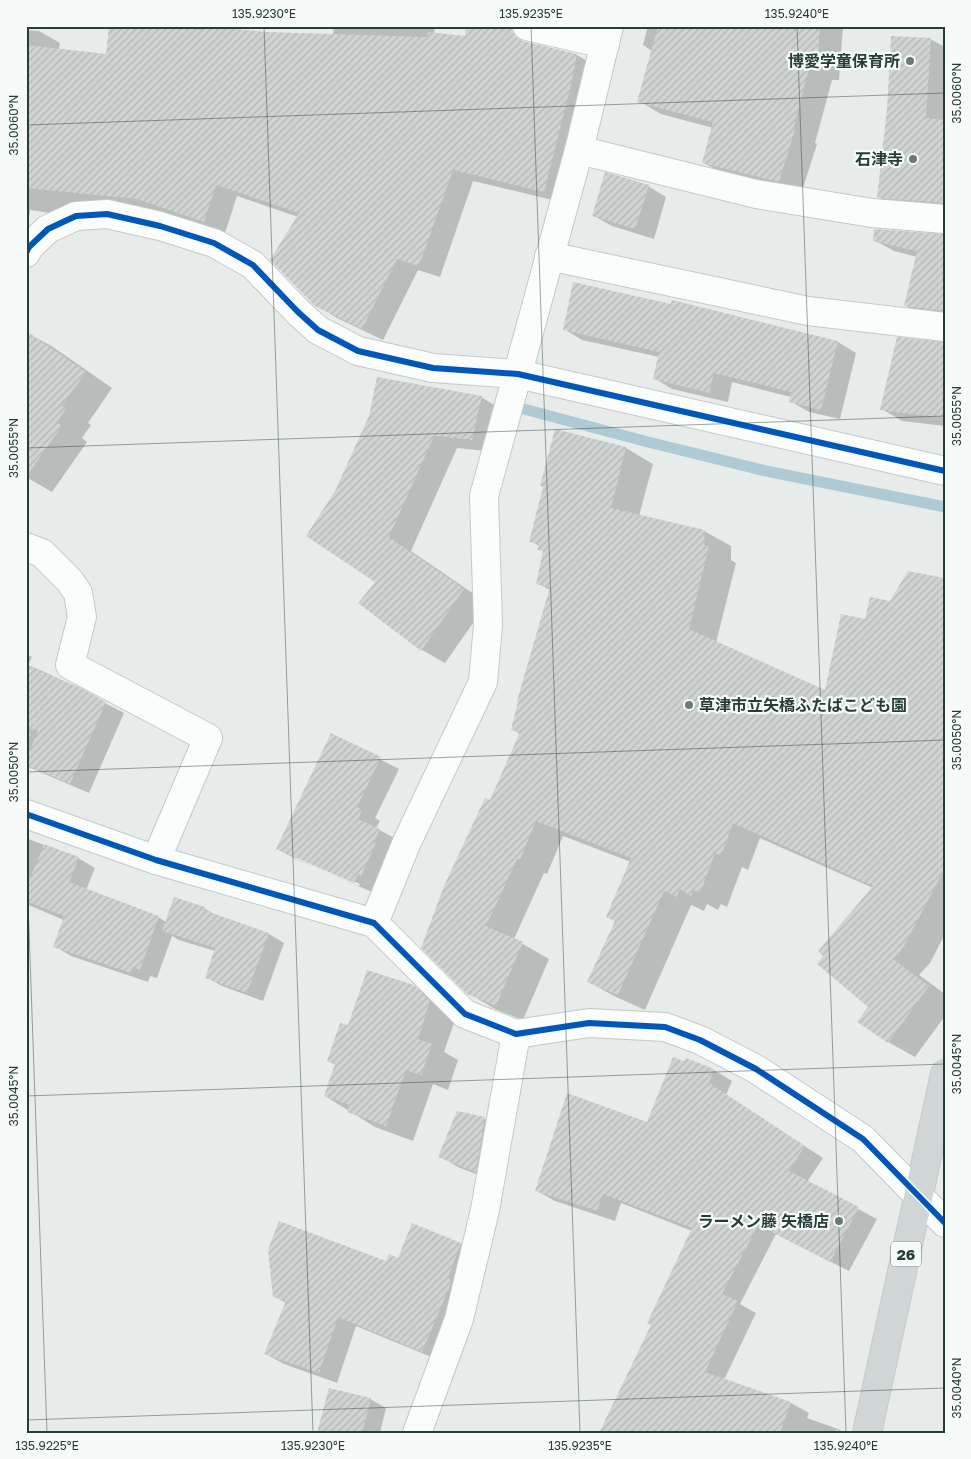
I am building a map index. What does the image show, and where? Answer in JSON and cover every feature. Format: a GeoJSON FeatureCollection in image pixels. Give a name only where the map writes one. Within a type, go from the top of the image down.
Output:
{"type":"FeatureCollection","features":[{"type":"Feature","properties":{"kind":"main road","name":"26"},"geometry":{"type":"LineString","coordinates":[[867,1433],[945,1074]]}},
{"type":"Feature","properties":{"kind":"street"},"geometry":{"type":"LineString","coordinates":[[374,924],[406,844],[483,682],[488,625],[484,496],[579,150],[607,35],[527,26]]}},
{"type":"Feature","properties":{"kind":"street"},"geometry":{"type":"LineString","coordinates":[[579,150],[756,194],[872,213],[945,220]]}},
{"type":"Feature","properties":{"kind":"street"},"geometry":{"type":"LineString","coordinates":[[26,253],[29,247],[48,229],[76,216],[107,214],[160,226],[214,243],[253,265],[318,330],[358,351],[433,368],[518,374],[945,471]]}},
{"type":"Feature","properties":{"kind":"street"},"geometry":{"type":"LineString","coordinates":[[549,256],[808,311],[945,327]]}},
{"type":"Feature","properties":{"kind":"street"},"geometry":{"type":"LineString","coordinates":[[26,547],[42,553],[69,580],[78,593],[82,617],[70,665],[208,738],[156,860]]}},
{"type":"Feature","properties":{"kind":"street"},"geometry":{"type":"LineString","coordinates":[[26,814],[156,860],[374,924],[465,1014],[516,1034],[589,1023],[665,1027],[700,1040],[756,1070],[863,1139],[945,1223]]}},
{"type":"Feature","properties":{"kind":"street"},"geometry":{"type":"LineString","coordinates":[[417,1433],[459,1320],[484,1210],[516,1034]]}},
{"type":"Feature","properties":{"kind":"path"},"geometry":{"type":"LineString","coordinates":[[26,742],[56,676],[70,665]]}},
{"type":"Feature","properties":{"kind":"building"},"geometry":{"type":"Polygon","coordinates":[[[109,26],[164,26],[204,30],[204,26],[267,32],[427,37],[428,32],[465,36],[466,26],[512,26],[512,31],[516,37],[523,41],[577,54],[544,192],[453,170],[419,266],[397,259],[362,329],[315,306],[270,260],[299,213],[216,185],[204,222],[137,199],[26,188],[26,45],[106,54],[109,26]]]}},
{"type":"Feature","properties":{"kind":"building"},"geometry":{"type":"Polygon","coordinates":[[[658,26],[820,26],[817,67],[809,68],[793,130],[795,130],[779,182],[702,163],[713,122],[637,102],[658,26]]]}},
{"type":"Feature","properties":{"kind":"building","name":"石津寺"},"geometry":{"type":"Polygon","coordinates":[[[891,36],[931,38],[926,118],[945,120],[945,203],[877,198],[887,109],[891,36]]]}},
{"type":"Feature","properties":{"kind":"building"},"geometry":{"type":"Polygon","coordinates":[[[605,172],[649,185],[635,229],[592,216],[605,172]]]}},
{"type":"Feature","properties":{"kind":"building"},"geometry":{"type":"Polygon","coordinates":[[[874,229],[945,234],[945,311],[904,306],[917,251],[873,241],[874,229]]]}},
{"type":"Feature","properties":{"kind":"building"},"geometry":{"type":"Polygon","coordinates":[[[573,282],[671,304],[672,300],[838,341],[821,410],[789,402],[791,392],[714,373],[709,393],[653,379],[659,352],[563,330],[573,282]]]}},
{"type":"Feature","properties":{"kind":"building"},"geometry":{"type":"Polygon","coordinates":[[[26,331],[86,372],[62,406],[66,409],[57,422],[62,426],[26,477],[26,331]]]}},
{"type":"Feature","properties":{"kind":"building"},"geometry":{"type":"Polygon","coordinates":[[[897,337],[945,342],[945,418],[880,410],[897,337]]]}},
{"type":"Feature","properties":{"kind":"building"},"geometry":{"type":"Polygon","coordinates":[[[377,377],[482,396],[472,440],[434,436],[389,537],[464,589],[421,651],[358,603],[375,582],[306,536],[335,491],[369,416],[377,377]]]}},
{"type":"Feature","properties":{"kind":"building"},"geometry":{"type":"Polygon","coordinates":[[[555,429],[626,447],[611,508],[705,530],[704,545],[709,546],[689,629],[825,690],[841,614],[865,619],[870,597],[890,601],[908,571],[945,578],[945,868],[903,948],[893,959],[929,986],[888,1043],[857,1022],[868,1007],[817,964],[823,956],[818,951],[873,886],[733,823],[721,856],[715,853],[700,893],[693,890],[691,896],[680,889],[677,897],[664,891],[618,995],[587,982],[615,921],[606,917],[631,858],[536,821],[520,860],[517,859],[486,926],[523,942],[496,1006],[467,994],[421,948],[444,886],[485,798],[490,800],[520,732],[511,730],[517,701],[550,587],[536,584],[543,551],[537,550],[539,544],[529,542],[543,487],[540,486],[555,429]]]}},
{"type":"Feature","properties":{"kind":"building"},"geometry":{"type":"Polygon","coordinates":[[[26,665],[81,688],[106,702],[70,784],[26,765],[26,759],[38,731],[26,726],[26,665]]]}},
{"type":"Feature","properties":{"kind":"building"},"geometry":{"type":"Polygon","coordinates":[[[331,733],[381,757],[357,807],[362,809],[358,819],[380,829],[374,842],[376,843],[361,876],[358,874],[354,883],[276,849],[331,733]]]}},
{"type":"Feature","properties":{"kind":"building"},"geometry":{"type":"Polygon","coordinates":[[[44,844],[79,857],[69,882],[159,916],[140,970],[133,967],[131,973],[53,947],[64,916],[26,901],[26,889],[44,844]]]}},
{"type":"Feature","properties":{"kind":"building"},"geometry":{"type":"Polygon","coordinates":[[[174,897],[205,907],[204,910],[269,933],[247,993],[205,978],[215,948],[162,931],[174,897]]]}},
{"type":"Feature","properties":{"kind":"building"},"geometry":{"type":"Polygon","coordinates":[[[367,970],[414,985],[430,1001],[418,1039],[432,1044],[421,1075],[406,1070],[386,1126],[347,1112],[350,1105],[324,1096],[335,1064],[327,1061],[340,1023],[348,1025],[367,970]]]}},
{"type":"Feature","properties":{"kind":"building"},"geometry":{"type":"Polygon","coordinates":[[[673,1057],[684,1061],[686,1058],[714,1069],[709,1083],[805,1146],[789,1171],[859,1207],[830,1262],[758,1225],[722,1294],[738,1301],[705,1372],[791,1402],[780,1433],[599,1433],[651,1325],[647,1323],[692,1228],[603,1194],[597,1211],[535,1191],[567,1093],[647,1122],[673,1057]]]}},
{"type":"Feature","properties":{"kind":"building"},"geometry":{"type":"Polygon","coordinates":[[[457,1111],[485,1117],[476,1172],[438,1157],[457,1111]]]}},
{"type":"Feature","properties":{"kind":"building"},"geometry":{"type":"Polygon","coordinates":[[[279,1221],[386,1261],[389,1254],[398,1258],[412,1223],[461,1243],[448,1278],[452,1281],[422,1352],[338,1317],[319,1373],[264,1354],[286,1301],[273,1297],[268,1250],[279,1221]]]}},
{"type":"Feature","properties":{"kind":"building"},"geometry":{"type":"Polygon","coordinates":[[[329,1388],[371,1398],[362,1433],[317,1433],[329,1388]]]}},
{"type":"Feature","properties":{"kind":"waterway"},"geometry":{"type":"LineString","coordinates":[[520,408],[766,471],[945,507]]}},
{"type":"Feature","properties":{"kind":"cycle path"},"geometry":{"type":"LineString","coordinates":[[26,253],[29,247],[48,229],[76,216],[107,214],[160,226],[214,243],[253,265],[318,330],[358,351],[433,368],[518,374],[945,471]]}},
{"type":"Feature","properties":{"kind":"cycle path"},"geometry":{"type":"LineString","coordinates":[[26,814],[156,860],[374,923],[465,1014],[516,1034],[589,1023],[665,1027],[700,1040],[756,1069],[863,1139],[945,1223]]}},
{"type":"Feature","properties":{"kind":"place","name":"博愛学童保育所"},"geometry":{"type":"Point","coordinates":[910,61]}},
{"type":"Feature","properties":{"kind":"place","name":"石津寺"},"geometry":{"type":"Point","coordinates":[913,159]}},
{"type":"Feature","properties":{"kind":"place","name":"草津市立矢橋ふたばこども園"},"geometry":{"type":"Point","coordinates":[689,705]}},
{"type":"Feature","properties":{"kind":"place","name":"ラーメン藤 矢橋店"},"geometry":{"type":"Point","coordinates":[839,1221]}}]}
